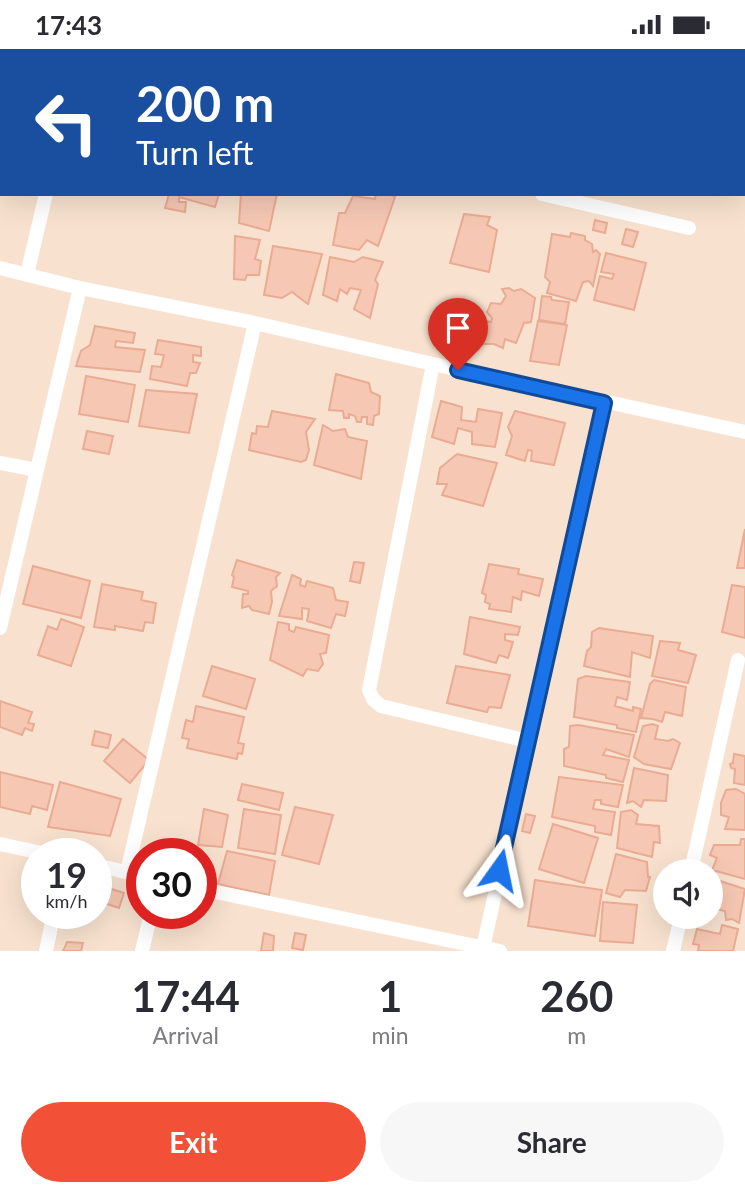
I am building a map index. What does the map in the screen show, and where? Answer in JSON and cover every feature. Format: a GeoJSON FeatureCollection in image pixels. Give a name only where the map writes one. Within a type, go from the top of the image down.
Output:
{"type":"FeatureCollection","features":[{"type":"Feature","properties":{"kind":"street"},"geometry":{"type":"LineString","coordinates":[[27,274],[46,196]]}},
{"type":"Feature","properties":{"kind":"street"},"geometry":{"type":"LineString","coordinates":[[560,196],[689,228]]}},
{"type":"Feature","properties":{"kind":"street"},"geometry":{"type":"LineString","coordinates":[[0,268],[80,288],[255,323],[604,403],[745,432]]}},
{"type":"Feature","properties":{"kind":"street"},"geometry":{"type":"LineString","coordinates":[[0,628],[80,288]]}},
{"type":"Feature","properties":{"kind":"street"},"geometry":{"type":"LineString","coordinates":[[135,838],[255,323]]}},
{"type":"Feature","properties":{"kind":"street"},"geometry":{"type":"LineString","coordinates":[[433,364],[369,690],[373,699],[381,706],[527,741]]}},
{"type":"Feature","properties":{"kind":"street"},"geometry":{"type":"LineString","coordinates":[[483,948],[604,403]]}},
{"type":"Feature","properties":{"kind":"street"},"geometry":{"type":"LineString","coordinates":[[0,463],[37,470]]}},
{"type":"Feature","properties":{"kind":"street"},"geometry":{"type":"LineString","coordinates":[[694,859],[738,660]]}},
{"type":"Feature","properties":{"kind":"street"},"geometry":{"type":"LineString","coordinates":[[0,844],[21,848]]}},
{"type":"Feature","properties":{"kind":"street"},"geometry":{"type":"LineString","coordinates":[[217,892],[500,951]]}},
{"type":"Feature","properties":{"kind":"street"},"geometry":{"type":"LineString","coordinates":[[46,951],[51,929]]}},
{"type":"Feature","properties":{"kind":"street"},"geometry":{"type":"LineString","coordinates":[[142,951],[147,929]]}},
{"type":"Feature","properties":{"kind":"street"},"geometry":{"type":"LineString","coordinates":[[673,951],[678,929]]}},
{"type":"Feature","properties":{"kind":"shaded area"},"geometry":{"type":"Polygon","coordinates":[[[0,196],[745,196],[745,951],[0,951],[0,196]]]}},
{"type":"Feature","properties":{"kind":"building"},"geometry":{"type":"Polygon","coordinates":[[[168,196],[218,196],[215,207],[179,197],[179,202],[186,202],[185,212],[165,208],[168,196]]]}},
{"type":"Feature","properties":{"kind":"building"},"geometry":{"type":"Polygon","coordinates":[[[241,196],[277,196],[269,231],[239,223],[241,196]]]}},
{"type":"Feature","properties":{"kind":"building"},"geometry":{"type":"Polygon","coordinates":[[[353,196],[375,199],[376,196],[395,197],[378,246],[367,240],[359,250],[333,245],[339,213],[345,213],[353,196]]]}},
{"type":"Feature","properties":{"kind":"building"},"geometry":{"type":"Polygon","coordinates":[[[464,214],[490,217],[487,225],[497,230],[489,272],[450,263],[464,214]]]}},
{"type":"Feature","properties":{"kind":"building"},"geometry":{"type":"Polygon","coordinates":[[[595,220],[607,223],[605,233],[593,230],[595,220]]]}},
{"type":"Feature","properties":{"kind":"building"},"geometry":{"type":"Polygon","coordinates":[[[626,229],[638,232],[633,247],[622,244],[626,229]]]}},
{"type":"Feature","properties":{"kind":"building"},"geometry":{"type":"Polygon","coordinates":[[[571,233],[585,236],[585,240],[592,244],[593,252],[596,250],[600,254],[593,286],[589,281],[583,282],[576,301],[547,293],[550,282],[545,277],[552,234],[570,237],[571,233]]]}},
{"type":"Feature","properties":{"kind":"building"},"geometry":{"type":"Polygon","coordinates":[[[235,236],[260,240],[255,259],[261,261],[259,275],[247,275],[245,280],[234,279],[235,236]]]}},
{"type":"Feature","properties":{"kind":"building"},"geometry":{"type":"Polygon","coordinates":[[[273,246],[322,254],[308,304],[292,292],[282,298],[264,295],[273,246]]]}},
{"type":"Feature","properties":{"kind":"building"},"geometry":{"type":"Polygon","coordinates":[[[606,253],[646,263],[634,310],[594,300],[600,276],[612,279],[614,274],[601,272],[606,253]]]}},
{"type":"Feature","properties":{"kind":"building"},"geometry":{"type":"Polygon","coordinates":[[[330,257],[354,262],[363,257],[383,262],[375,280],[378,284],[370,318],[354,309],[361,290],[350,288],[347,294],[340,289],[337,301],[323,295],[330,257]]]}},
{"type":"Feature","properties":{"kind":"building"},"geometry":{"type":"Polygon","coordinates":[[[509,288],[514,291],[521,289],[535,298],[531,322],[524,323],[516,343],[505,339],[503,348],[494,344],[483,344],[486,321],[491,322],[492,318],[487,312],[491,303],[501,304],[506,296],[502,289],[509,288]]]}},
{"type":"Feature","properties":{"kind":"building"},"geometry":{"type":"Polygon","coordinates":[[[542,296],[569,302],[565,324],[539,320],[542,296]]]}},
{"type":"Feature","properties":{"kind":"building"},"geometry":{"type":"Polygon","coordinates":[[[538,321],[567,325],[559,365],[530,361],[538,321]]]}},
{"type":"Feature","properties":{"kind":"building"},"geometry":{"type":"Polygon","coordinates":[[[95,326],[135,333],[133,343],[116,341],[115,347],[145,350],[140,372],[76,366],[81,351],[90,345],[95,326]]]}},
{"type":"Feature","properties":{"kind":"building"},"geometry":{"type":"Polygon","coordinates":[[[158,340],[201,347],[201,356],[193,355],[193,362],[200,363],[196,373],[190,373],[187,386],[150,379],[152,366],[161,367],[164,355],[155,354],[158,340]]]}},
{"type":"Feature","properties":{"kind":"building"},"geometry":{"type":"Polygon","coordinates":[[[336,374],[369,383],[371,392],[380,396],[379,414],[374,416],[373,425],[367,424],[367,417],[362,417],[361,422],[357,422],[355,416],[349,414],[349,418],[344,418],[343,411],[329,410],[336,374]]]}},
{"type":"Feature","properties":{"kind":"building"},"geometry":{"type":"Polygon","coordinates":[[[86,376],[135,385],[128,422],[79,414],[86,376]]]}},
{"type":"Feature","properties":{"kind":"building"},"geometry":{"type":"Polygon","coordinates":[[[146,390],[197,394],[189,433],[139,426],[146,390]]]}},
{"type":"Feature","properties":{"kind":"building"},"geometry":{"type":"Polygon","coordinates":[[[441,401],[462,407],[461,420],[476,422],[478,409],[502,413],[495,447],[472,444],[472,432],[458,428],[454,444],[432,437],[441,401]]]}},
{"type":"Feature","properties":{"kind":"building"},"geometry":{"type":"Polygon","coordinates":[[[272,411],[315,419],[306,432],[309,450],[306,460],[301,462],[249,450],[252,433],[256,434],[257,426],[268,427],[272,411]]]}},
{"type":"Feature","properties":{"kind":"building"},"geometry":{"type":"Polygon","coordinates":[[[515,411],[565,423],[554,465],[531,461],[532,451],[528,450],[525,461],[506,455],[512,436],[508,427],[515,411]]]}},
{"type":"Feature","properties":{"kind":"building"},"geometry":{"type":"Polygon","coordinates":[[[323,425],[333,431],[345,429],[348,437],[367,441],[361,479],[314,465],[323,425]]]}},
{"type":"Feature","properties":{"kind":"building"},"geometry":{"type":"Polygon","coordinates":[[[87,431],[113,436],[109,454],[83,449],[87,431]]]}},
{"type":"Feature","properties":{"kind":"building"},"geometry":{"type":"Polygon","coordinates":[[[457,454],[497,463],[483,506],[442,495],[447,484],[437,484],[440,468],[457,454]]]}},
{"type":"Feature","properties":{"kind":"building"},"geometry":{"type":"Polygon","coordinates":[[[745,529],[745,568],[737,568],[745,529]]]}},
{"type":"Feature","properties":{"kind":"building"},"geometry":{"type":"Polygon","coordinates":[[[237,560],[280,573],[276,577],[277,586],[271,591],[269,614],[252,610],[249,606],[242,608],[243,594],[248,594],[248,591],[232,587],[232,575],[237,560]]]}},
{"type":"Feature","properties":{"kind":"building"},"geometry":{"type":"Polygon","coordinates":[[[354,562],[364,563],[360,583],[350,581],[354,562]]]}},
{"type":"Feature","properties":{"kind":"building"},"geometry":{"type":"Polygon","coordinates":[[[489,564],[519,569],[518,574],[543,579],[539,596],[522,591],[521,600],[513,597],[511,612],[489,609],[490,604],[485,602],[486,595],[482,593],[489,564]]]}},
{"type":"Feature","properties":{"kind":"building"},"geometry":{"type":"Polygon","coordinates":[[[33,566],[90,581],[81,618],[23,604],[33,566]]]}},
{"type":"Feature","properties":{"kind":"building"},"geometry":{"type":"Polygon","coordinates":[[[292,575],[301,579],[300,585],[305,587],[307,581],[333,588],[336,600],[348,602],[345,616],[336,614],[331,628],[307,621],[309,609],[302,608],[302,619],[279,616],[292,575]]]}},
{"type":"Feature","properties":{"kind":"building"},"geometry":{"type":"Polygon","coordinates":[[[102,584],[143,592],[141,600],[156,603],[153,623],[145,622],[143,631],[115,626],[115,630],[94,627],[102,584]]]}},
{"type":"Feature","properties":{"kind":"building"},"geometry":{"type":"Polygon","coordinates":[[[732,585],[745,587],[745,638],[722,632],[732,585]]]}},
{"type":"Feature","properties":{"kind":"building"},"geometry":{"type":"Polygon","coordinates":[[[470,617],[520,627],[518,635],[505,634],[505,640],[513,642],[508,658],[499,655],[496,663],[464,654],[470,617]]]}},
{"type":"Feature","properties":{"kind":"building"},"geometry":{"type":"Polygon","coordinates":[[[61,619],[84,627],[71,666],[38,655],[48,626],[57,630],[61,619]]]}},
{"type":"Feature","properties":{"kind":"building"},"geometry":{"type":"Polygon","coordinates":[[[278,622],[289,624],[289,630],[294,632],[296,627],[329,635],[326,653],[320,654],[323,664],[318,671],[307,669],[303,676],[270,660],[278,622]]]}},
{"type":"Feature","properties":{"kind":"building"},"geometry":{"type":"Polygon","coordinates":[[[599,628],[653,636],[650,658],[632,652],[630,677],[584,666],[587,651],[591,647],[592,632],[599,628]]]}},
{"type":"Feature","properties":{"kind":"building"},"geometry":{"type":"Polygon","coordinates":[[[660,641],[680,643],[678,650],[696,655],[688,683],[652,676],[660,641]]]}},
{"type":"Feature","properties":{"kind":"building"},"geometry":{"type":"Polygon","coordinates":[[[212,666],[255,679],[246,709],[203,696],[212,666]]]}},
{"type":"Feature","properties":{"kind":"building"},"geometry":{"type":"Polygon","coordinates":[[[456,666],[510,675],[501,708],[489,707],[487,712],[447,703],[456,666]]]}},
{"type":"Feature","properties":{"kind":"building"},"geometry":{"type":"Polygon","coordinates":[[[586,676],[630,682],[627,700],[617,697],[615,706],[633,711],[633,707],[641,709],[636,732],[617,728],[617,725],[574,717],[578,679],[586,676]]]}},
{"type":"Feature","properties":{"kind":"building"},"geometry":{"type":"Polygon","coordinates":[[[654,680],[686,687],[682,716],[665,712],[662,722],[641,718],[650,684],[654,680]]]}},
{"type":"Feature","properties":{"kind":"building"},"geometry":{"type":"Polygon","coordinates":[[[0,701],[32,712],[28,723],[34,724],[32,731],[25,728],[22,735],[0,727],[0,701]]]}},
{"type":"Feature","properties":{"kind":"building"},"geometry":{"type":"Polygon","coordinates":[[[196,706],[244,717],[238,743],[244,744],[242,754],[238,753],[237,759],[187,748],[189,739],[182,738],[186,720],[193,722],[196,706]]]}},
{"type":"Feature","properties":{"kind":"building"},"geometry":{"type":"Polygon","coordinates":[[[578,725],[634,735],[629,757],[606,749],[603,755],[629,760],[623,782],[606,778],[606,775],[564,766],[564,749],[569,747],[570,726],[578,725]]]}},
{"type":"Feature","properties":{"kind":"building"},"geometry":{"type":"Polygon","coordinates":[[[643,726],[658,726],[655,739],[673,739],[680,743],[671,769],[644,764],[634,757],[643,726]]]}},
{"type":"Feature","properties":{"kind":"building"},"geometry":{"type":"Polygon","coordinates":[[[95,731],[111,735],[108,748],[92,745],[95,731]]]}},
{"type":"Feature","properties":{"kind":"building"},"geometry":{"type":"Polygon","coordinates":[[[123,739],[149,760],[130,783],[104,761],[123,739]]]}},
{"type":"Feature","properties":{"kind":"building"},"geometry":{"type":"Polygon","coordinates":[[[734,754],[745,756],[745,785],[734,783],[735,769],[731,768],[730,764],[733,763],[734,754]]]}},
{"type":"Feature","properties":{"kind":"building"},"geometry":{"type":"Polygon","coordinates":[[[634,768],[668,775],[666,801],[644,800],[641,807],[633,801],[627,803],[634,768]]]}},
{"type":"Feature","properties":{"kind":"building"},"geometry":{"type":"Polygon","coordinates":[[[0,772],[53,785],[47,810],[32,806],[30,814],[0,807],[0,772]]]}},
{"type":"Feature","properties":{"kind":"building"},"geometry":{"type":"Polygon","coordinates":[[[559,777],[623,785],[618,807],[595,800],[593,809],[615,812],[611,835],[595,832],[595,826],[552,817],[559,777]]]}},
{"type":"Feature","properties":{"kind":"building"},"geometry":{"type":"Polygon","coordinates":[[[60,782],[121,799],[110,836],[48,827],[60,782]]]}},
{"type":"Feature","properties":{"kind":"building"},"geometry":{"type":"Polygon","coordinates":[[[242,784],[283,793],[279,810],[238,800],[242,784]]]}},
{"type":"Feature","properties":{"kind":"building"},"geometry":{"type":"Polygon","coordinates":[[[736,789],[745,794],[745,830],[725,829],[729,817],[721,815],[721,803],[726,790],[736,789]]]}},
{"type":"Feature","properties":{"kind":"building"},"geometry":{"type":"Polygon","coordinates":[[[295,807],[333,815],[319,864],[282,855],[295,807]]]}},
{"type":"Feature","properties":{"kind":"building"},"geometry":{"type":"Polygon","coordinates":[[[204,809],[228,815],[222,847],[217,847],[217,838],[199,838],[204,809]]]}},
{"type":"Feature","properties":{"kind":"building"},"geometry":{"type":"Polygon","coordinates":[[[244,809],[281,815],[275,854],[238,848],[244,809]]]}},
{"type":"Feature","properties":{"kind":"building"},"geometry":{"type":"Polygon","coordinates":[[[631,810],[638,815],[636,824],[659,826],[660,843],[654,842],[652,857],[617,848],[621,812],[631,810]]]}},
{"type":"Feature","properties":{"kind":"building"},"geometry":{"type":"Polygon","coordinates":[[[526,814],[535,816],[530,833],[522,831],[526,814]]]}},
{"type":"Feature","properties":{"kind":"building"},"geometry":{"type":"Polygon","coordinates":[[[553,824],[598,838],[584,883],[539,869],[553,824]]]}},
{"type":"Feature","properties":{"kind":"building"},"geometry":{"type":"Polygon","coordinates":[[[741,839],[745,839],[745,879],[723,873],[723,859],[710,855],[714,845],[740,845],[741,839]]]}},
{"type":"Feature","properties":{"kind":"building"},"geometry":{"type":"Polygon","coordinates":[[[227,851],[275,861],[269,895],[218,884],[227,851]]]}},
{"type":"Feature","properties":{"kind":"building"},"geometry":{"type":"Polygon","coordinates":[[[616,854],[647,862],[650,877],[646,891],[625,890],[620,897],[606,893],[616,854]]]}},
{"type":"Feature","properties":{"kind":"building"},"geometry":{"type":"Polygon","coordinates":[[[535,880],[602,890],[595,936],[528,926],[535,880]]]}},
{"type":"Feature","properties":{"kind":"building"},"geometry":{"type":"Polygon","coordinates":[[[723,882],[745,889],[739,923],[732,919],[726,920],[723,882]]]}},
{"type":"Feature","properties":{"kind":"building"},"geometry":{"type":"Polygon","coordinates":[[[112,889],[124,893],[119,908],[112,906],[112,889]]]}},
{"type":"Feature","properties":{"kind":"building"},"geometry":{"type":"Polygon","coordinates":[[[603,902],[637,905],[633,943],[600,941],[603,902]]]}},
{"type":"Feature","properties":{"kind":"building"},"geometry":{"type":"Polygon","coordinates":[[[723,925],[738,929],[733,951],[698,951],[699,945],[693,944],[697,929],[720,934],[723,925]]]}},
{"type":"Feature","properties":{"kind":"building"},"geometry":{"type":"Polygon","coordinates":[[[264,933],[274,936],[273,951],[261,951],[264,933]]]}},
{"type":"Feature","properties":{"kind":"building"},"geometry":{"type":"Polygon","coordinates":[[[295,933],[306,935],[303,950],[292,948],[295,933]]]}},
{"type":"Feature","properties":{"kind":"building"},"geometry":{"type":"Polygon","coordinates":[[[67,942],[83,943],[81,951],[63,951],[67,942]]]}},
{"type":"Feature","properties":{"kind":"route"},"geometry":{"type":"LineString","coordinates":[[458,370],[604,403],[499,870]]}}]}
